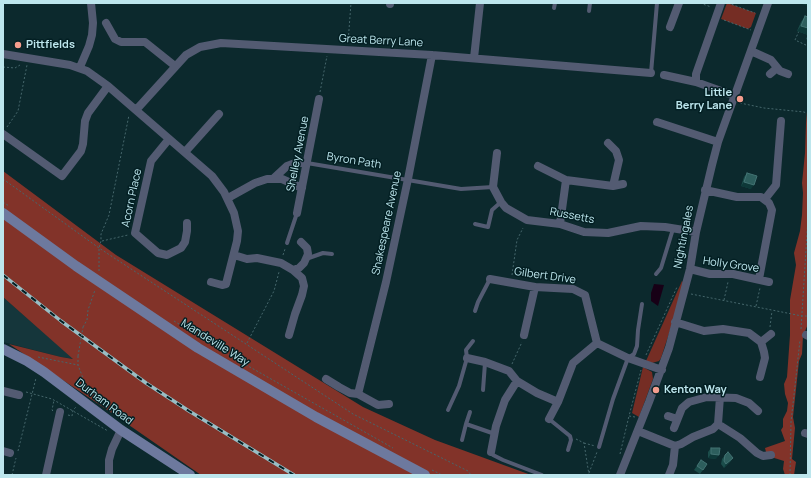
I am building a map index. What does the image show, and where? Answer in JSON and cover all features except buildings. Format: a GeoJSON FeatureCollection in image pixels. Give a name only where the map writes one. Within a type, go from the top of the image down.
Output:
{"type":"FeatureCollection","features":[{"type":"Feature","properties":{"kind":"main road","name":"Mandeville Way"},"geometry":{"type":"LineString","coordinates":[[6,210],[174,332],[316,418],[428,472]]}},
{"type":"Feature","properties":{"kind":"main road","name":"Durham Road"},"geometry":{"type":"LineString","coordinates":[[3,349],[38,368],[82,400],[119,433],[190,475]]}},
{"type":"Feature","properties":{"kind":"street"},"geometry":{"type":"LineString","coordinates":[[80,67],[92,35],[93,23],[91,3]]}},
{"type":"Feature","properties":{"kind":"street"},"geometry":{"type":"LineString","coordinates":[[474,58],[480,3]]}},
{"type":"Feature","properties":{"kind":"street"},"geometry":{"type":"LineString","coordinates":[[670,28],[679,3]]}},
{"type":"Feature","properties":{"kind":"street","name":"Nightingales"},"geometry":{"type":"LineString","coordinates":[[620,475],[662,370],[669,348],[680,290],[690,269],[705,190],[718,142],[768,3]]}},
{"type":"Feature","properties":{"kind":"street"},"geometry":{"type":"LineString","coordinates":[[696,82],[696,74],[718,10]]}},
{"type":"Feature","properties":{"kind":"street"},"geometry":{"type":"LineString","coordinates":[[106,23],[115,39],[121,42],[145,42],[175,66]]}},
{"type":"Feature","properties":{"kind":"street","name":"Great Berry Lane"},"geometry":{"type":"LineString","coordinates":[[133,111],[186,55],[200,46],[221,43],[432,55],[651,73]]}},
{"type":"Feature","properties":{"kind":"street"},"geometry":{"type":"LineString","coordinates":[[751,52],[771,60],[778,68],[788,74]]}},
{"type":"Feature","properties":{"kind":"street"},"geometry":{"type":"LineString","coordinates":[[3,54],[25,61],[80,67],[108,86],[133,111],[185,152],[212,176],[228,198],[234,213],[238,231],[238,240],[226,284],[222,285],[211,282]]}},
{"type":"Feature","properties":{"kind":"street","name":"Shakespeare Avenue"},"geometry":{"type":"LineString","coordinates":[[358,394],[386,282],[432,55]]}},
{"type":"Feature","properties":{"kind":"street"},"geometry":{"type":"LineString","coordinates":[[770,74],[778,68]]}},
{"type":"Feature","properties":{"kind":"street"},"geometry":{"type":"LineString","coordinates":[[664,75],[696,82],[734,99]]}},
{"type":"Feature","properties":{"kind":"street"},"geometry":{"type":"LineString","coordinates":[[5,131],[62,176],[81,151],[84,144],[85,121],[88,113],[108,86]]}},
{"type":"Feature","properties":{"kind":"street","name":"Shelley Avenue"},"geometry":{"type":"LineString","coordinates":[[297,213],[319,98]]}},
{"type":"Feature","properties":{"kind":"street"},"geometry":{"type":"LineString","coordinates":[[185,152],[219,114]]}},
{"type":"Feature","properties":{"kind":"street"},"geometry":{"type":"LineString","coordinates":[[765,198],[776,185],[776,142],[781,121]]}},
{"type":"Feature","properties":{"kind":"street"},"geometry":{"type":"LineString","coordinates":[[657,122],[718,142]]}},
{"type":"Feature","properties":{"kind":"street","name":"Acorn Place"},"geometry":{"type":"LineString","coordinates":[[168,139],[151,161],[135,234],[158,253],[167,255],[181,248],[185,242],[187,223]]}},
{"type":"Feature","properties":{"kind":"street"},"geometry":{"type":"LineString","coordinates":[[608,143],[616,151],[619,160],[613,186]]}},
{"type":"Feature","properties":{"kind":"street"},"geometry":{"type":"LineString","coordinates":[[493,187],[497,153]]}},
{"type":"Feature","properties":{"kind":"street"},"geometry":{"type":"LineString","coordinates":[[274,178],[287,166],[295,163],[307,163]]}},
{"type":"Feature","properties":{"kind":"street"},"geometry":{"type":"LineString","coordinates":[[538,166],[566,180],[613,186],[623,184]]}},
{"type":"Feature","properties":{"kind":"street"},"geometry":{"type":"LineString","coordinates":[[228,198],[254,183],[274,178],[282,179],[302,188]]}},
{"type":"Feature","properties":{"kind":"street"},"geometry":{"type":"LineString","coordinates":[[560,224],[566,180]]}},
{"type":"Feature","properties":{"kind":"street","name":"Russetts"},"geometry":{"type":"LineString","coordinates":[[493,187],[506,208],[527,220],[560,224],[584,232],[608,233],[641,226],[673,228],[696,232]]}},
{"type":"Feature","properties":{"kind":"street"},"geometry":{"type":"LineString","coordinates":[[705,190],[736,197],[761,197],[765,198],[770,203],[772,210],[763,280]]}},
{"type":"Feature","properties":{"kind":"street"},"geometry":{"type":"LineString","coordinates":[[293,270],[299,268],[308,254],[307,248],[301,242]]}},
{"type":"Feature","properties":{"kind":"street"},"geometry":{"type":"LineString","coordinates":[[234,255],[247,259],[257,258],[281,263],[293,270],[302,278],[304,286],[302,295],[289,335]]}},
{"type":"Feature","properties":{"kind":"street","name":"Holly Grove"},"geometry":{"type":"LineString","coordinates":[[690,269],[710,274],[729,274],[763,280]]}},
{"type":"Feature","properties":{"kind":"street","name":"Gilbert Drive"},"geometry":{"type":"LineString","coordinates":[[490,279],[535,287],[573,289],[585,294],[597,343]]}},
{"type":"Feature","properties":{"kind":"street"},"geometry":{"type":"LineString","coordinates":[[524,335],[535,287]]}},
{"type":"Feature","properties":{"kind":"street"},"geometry":{"type":"LineString","coordinates":[[675,322],[704,331],[723,329],[749,333],[760,342],[764,352],[760,377]]}},
{"type":"Feature","properties":{"kind":"street"},"geometry":{"type":"LineString","coordinates":[[760,342],[770,335]]}},
{"type":"Feature","properties":{"kind":"street"},"geometry":{"type":"LineString","coordinates":[[549,419],[558,402],[573,363],[597,343],[628,358],[662,370]]}},
{"type":"Feature","properties":{"kind":"street"},"geometry":{"type":"LineString","coordinates":[[467,358],[485,362],[509,371],[518,381],[558,402]]}},
{"type":"Feature","properties":{"kind":"street"},"geometry":{"type":"LineString","coordinates":[[326,379],[350,393],[358,394],[378,405],[389,404]]}},
{"type":"Feature","properties":{"kind":"street"},"geometry":{"type":"LineString","coordinates":[[491,452],[496,426],[505,400],[518,381]]}},
{"type":"Feature","properties":{"kind":"street"},"geometry":{"type":"LineString","coordinates":[[3,391],[19,395]]}},
{"type":"Feature","properties":{"kind":"street"},"geometry":{"type":"LineString","coordinates":[[674,428],[682,408],[689,402],[707,397],[736,398],[749,403],[758,411]]}},
{"type":"Feature","properties":{"kind":"street"},"geometry":{"type":"LineString","coordinates":[[638,431],[675,446],[681,444],[713,429],[718,424],[720,397]]}},
{"type":"Feature","properties":{"kind":"street"},"geometry":{"type":"LineString","coordinates":[[46,475],[60,412]]}},
{"type":"Feature","properties":{"kind":"street"},"geometry":{"type":"LineString","coordinates":[[668,416],[677,419]]}},
{"type":"Feature","properties":{"kind":"street"},"geometry":{"type":"LineString","coordinates":[[718,424],[740,438],[757,453],[763,456],[770,455]]}},
{"type":"Feature","properties":{"kind":"street"},"geometry":{"type":"LineString","coordinates":[[109,475],[109,460],[112,448],[119,433]]}},
{"type":"Feature","properties":{"kind":"street"},"geometry":{"type":"LineString","coordinates":[[669,475],[673,465],[675,446]]}},
{"type":"Feature","properties":{"kind":"lane"},"geometry":{"type":"LineString","coordinates":[[554,8],[555,3]]}},
{"type":"Feature","properties":{"kind":"lane"},"geometry":{"type":"LineString","coordinates":[[589,11],[590,3]]}},
{"type":"Feature","properties":{"kind":"lane"},"geometry":{"type":"LineString","coordinates":[[651,73],[657,3]]}},
{"type":"Feature","properties":{"kind":"lane","name":"Byron Path"},"geometry":{"type":"LineString","coordinates":[[307,163],[461,189],[493,187]]}},
{"type":"Feature","properties":{"kind":"lane"},"geometry":{"type":"LineString","coordinates":[[475,224],[488,227],[492,210],[501,202]]}},
{"type":"Feature","properties":{"kind":"lane"},"geometry":{"type":"LineString","coordinates":[[287,243],[297,213]]}},
{"type":"Feature","properties":{"kind":"lane"},"geometry":{"type":"LineString","coordinates":[[656,274],[661,268],[673,228]]}},
{"type":"Feature","properties":{"kind":"lane"},"geometry":{"type":"LineString","coordinates":[[306,259],[323,252],[332,254]]}},
{"type":"Feature","properties":{"kind":"lane"},"geometry":{"type":"LineString","coordinates":[[475,311],[490,279]]}},
{"type":"Feature","properties":{"kind":"lane"},"geometry":{"type":"LineString","coordinates":[[599,447],[613,399],[628,358],[634,354],[638,344],[638,330],[642,304]]}},
{"type":"Feature","properties":{"kind":"lane"},"geometry":{"type":"LineString","coordinates":[[448,410],[459,386],[467,358],[466,350],[473,341]]}},
{"type":"Feature","properties":{"kind":"lane"},"geometry":{"type":"LineString","coordinates":[[483,390],[485,362]]}},
{"type":"Feature","properties":{"kind":"lane"},"geometry":{"type":"LineString","coordinates":[[462,440],[470,412]]}},
{"type":"Feature","properties":{"kind":"lane"},"geometry":{"type":"LineString","coordinates":[[549,419],[570,436],[571,440],[568,450]]}},
{"type":"Feature","properties":{"kind":"lane"},"geometry":{"type":"LineString","coordinates":[[466,424],[495,434]]}},
{"type":"Feature","properties":{"kind":"lane"},"geometry":{"type":"LineString","coordinates":[[491,452],[493,455],[503,460],[542,475]]}},
{"type":"Feature","properties":{"kind":"path"},"geometry":{"type":"LineString","coordinates":[[348,50],[351,3]]}},
{"type":"Feature","properties":{"kind":"path"},"geometry":{"type":"LineString","coordinates":[[700,3],[718,10],[753,30]]}},
{"type":"Feature","properties":{"kind":"path"},"geometry":{"type":"LineString","coordinates":[[728,3],[763,16]]}},
{"type":"Feature","properties":{"kind":"path"},"geometry":{"type":"LineString","coordinates":[[799,30],[795,40],[808,46]]}},
{"type":"Feature","properties":{"kind":"path"},"geometry":{"type":"LineString","coordinates":[[319,98],[328,49]]}},
{"type":"Feature","properties":{"kind":"path"},"geometry":{"type":"LineString","coordinates":[[3,67],[15,68],[25,61]]}},
{"type":"Feature","properties":{"kind":"path"},"geometry":{"type":"LineString","coordinates":[[5,131],[18,111],[25,61]]}},
{"type":"Feature","properties":{"kind":"path"},"geometry":{"type":"LineString","coordinates":[[734,99],[764,108],[804,112],[808,114]]}},
{"type":"Feature","properties":{"kind":"path"},"geometry":{"type":"LineString","coordinates":[[60,412],[72,416],[73,410],[85,395],[86,386],[78,365],[78,356],[83,327],[87,320],[88,310],[99,277],[99,248],[101,234],[109,215],[133,111]]}},
{"type":"Feature","properties":{"kind":"path"},"geometry":{"type":"LineString","coordinates":[[3,179],[99,248],[157,287],[353,414],[468,471],[471,475]]}},
{"type":"Feature","properties":{"kind":"path"},"geometry":{"type":"LineString","coordinates":[[3,202],[6,210]]}},
{"type":"Feature","properties":{"kind":"path"},"geometry":{"type":"LineString","coordinates":[[790,475],[791,422],[804,335],[802,316],[808,218]]}},
{"type":"Feature","properties":{"kind":"path"},"geometry":{"type":"LineString","coordinates":[[511,283],[517,240],[527,220]]}},
{"type":"Feature","properties":{"kind":"path"},"geometry":{"type":"LineString","coordinates":[[101,241],[135,234]]}},
{"type":"Feature","properties":{"kind":"path"},"geometry":{"type":"LineString","coordinates":[[247,344],[274,290],[287,243]]}},
{"type":"Feature","properties":{"kind":"path"},"geometry":{"type":"LineString","coordinates":[[95,270],[99,277]]}},
{"type":"Feature","properties":{"kind":"path"},"geometry":{"type":"LineString","coordinates":[[724,301],[729,274]]}},
{"type":"Feature","properties":{"kind":"path"},"geometry":{"type":"LineString","coordinates":[[756,307],[763,280]]}},
{"type":"Feature","properties":{"kind":"path"},"geometry":{"type":"LineString","coordinates":[[619,456],[643,363],[680,290],[772,311],[808,316]]}},
{"type":"Feature","properties":{"kind":"path"},"geometry":{"type":"LineString","coordinates":[[770,335],[772,311]]}},
{"type":"Feature","properties":{"kind":"path"},"geometry":{"type":"LineString","coordinates":[[168,318],[241,362],[396,450]]}},
{"type":"Feature","properties":{"kind":"path"},"geometry":{"type":"LineString","coordinates":[[509,371],[519,351],[524,335]]}},
{"type":"Feature","properties":{"kind":"path"},"geometry":{"type":"LineString","coordinates":[[36,357],[78,365]]}},
{"type":"Feature","properties":{"kind":"path"},"geometry":{"type":"LineString","coordinates":[[12,475],[10,454],[18,451],[38,368]]}},
{"type":"Feature","properties":{"kind":"path"},"geometry":{"type":"LineString","coordinates":[[32,393],[52,399],[119,433]]}},
{"type":"Feature","properties":{"kind":"path"},"geometry":{"type":"LineString","coordinates":[[629,416],[642,420]]}},
{"type":"Feature","properties":{"kind":"path"},"geometry":{"type":"LineString","coordinates":[[570,436],[584,443],[599,447],[589,474]]}},
{"type":"Feature","properties":{"kind":"path"},"geometry":{"type":"LineString","coordinates":[[584,443],[589,474]]}},
{"type":"Feature","properties":{"kind":"path"},"geometry":{"type":"LineString","coordinates":[[428,472],[442,475]]}},
{"type":"Feature","properties":{"kind":"shaded area"},"geometry":{"type":"Polygon","coordinates":[[[727,3],[756,13],[751,27],[748,29],[721,19],[727,3]]]}},
{"type":"Feature","properties":{"kind":"shaded area"},"geometry":{"type":"Polygon","coordinates":[[[808,100],[808,324],[803,336],[802,354],[799,361],[793,417],[795,428],[792,459],[796,462],[794,475],[785,475],[783,469],[784,461],[771,457],[766,452],[765,448],[785,441],[781,430],[788,403],[784,384],[787,377],[790,335],[790,300],[796,265],[794,253],[800,231],[802,215],[802,183],[808,100]]]}},
{"type":"Feature","properties":{"kind":"shaded area"},"geometry":{"type":"Polygon","coordinates":[[[3,171],[116,255],[363,407],[435,440],[531,475],[201,475],[9,344],[73,359],[3,297],[3,171]]]}},
{"type":"Feature","properties":{"kind":"shaded area"},"geometry":{"type":"Polygon","coordinates":[[[682,281],[684,283],[682,294],[661,358],[659,361],[652,363],[646,361],[682,281]]]}},
{"type":"Feature","properties":{"kind":"shaded area"},"geometry":{"type":"Polygon","coordinates":[[[654,284],[664,285],[658,306],[651,301],[651,293],[654,284]]]}},
{"type":"Feature","properties":{"kind":"shaded area"},"geometry":{"type":"Polygon","coordinates":[[[3,297],[74,359],[3,342],[3,297]]]}},
{"type":"Feature","properties":{"kind":"shaded area"},"geometry":{"type":"Polygon","coordinates":[[[643,367],[652,372],[653,379],[639,417],[632,413],[643,367]]]}},
{"type":"Feature","properties":{"kind":"railway"},"geometry":{"type":"LineString","coordinates":[[3,275],[61,321],[146,383],[294,475]]}},
{"type":"Feature","properties":{"kind":"place","name":"Pittfields"},"geometry":{"type":"Point","coordinates":[18,45]}},
{"type":"Feature","properties":{"kind":"place","name":"Little Berry Lane"},"geometry":{"type":"Point","coordinates":[740,99]}},
{"type":"Feature","properties":{"kind":"place","name":"Kenton Way"},"geometry":{"type":"Point","coordinates":[656,390]}}]}
